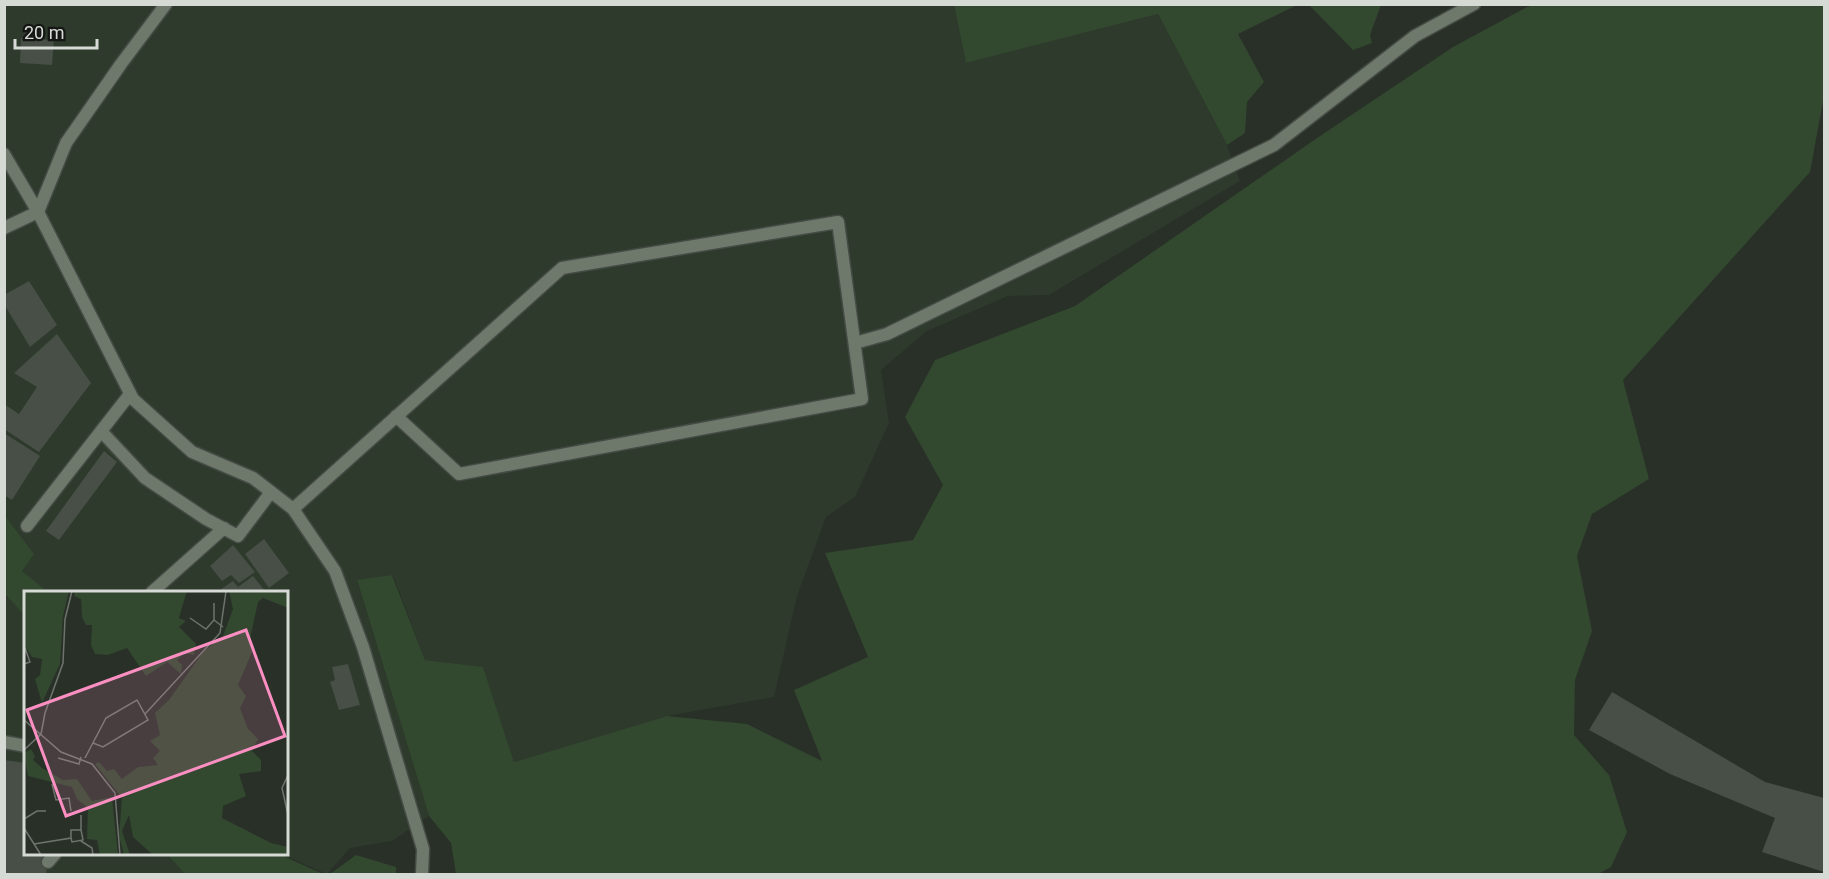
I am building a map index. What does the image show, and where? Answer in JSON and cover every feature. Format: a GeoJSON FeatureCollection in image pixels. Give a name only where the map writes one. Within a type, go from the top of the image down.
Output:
{"type":"FeatureCollection","features":[{"type":"Feature","properties":{"kind":"street"},"geometry":{"type":"LineString","coordinates":[[4,228],[38,212],[66,142],[166,4]]}},
{"type":"Feature","properties":{"kind":"street"},"geometry":{"type":"LineString","coordinates":[[855,343],[887,334],[1274,145],[1415,36],[1474,4]]}},
{"type":"Feature","properties":{"kind":"street"},"geometry":{"type":"LineString","coordinates":[[4,154],[38,212],[133,399],[192,453],[253,478],[293,508],[335,571],[363,648],[423,849],[422,874]]}},
{"type":"Feature","properties":{"kind":"street"},"geometry":{"type":"LineString","coordinates":[[293,508],[396,416],[562,268],[838,222],[862,399],[459,474],[396,416]]}},
{"type":"Feature","properties":{"kind":"street"},"geometry":{"type":"LineString","coordinates":[[27,526],[130,394]]}},
{"type":"Feature","properties":{"kind":"street"},"geometry":{"type":"LineString","coordinates":[[101,431],[145,478],[206,519],[238,536],[271,492]]}},
{"type":"Feature","properties":{"kind":"street"},"geometry":{"type":"LineString","coordinates":[[153,591],[224,528]]}},
{"type":"Feature","properties":{"kind":"street"},"geometry":{"type":"LineString","coordinates":[[4,742],[24,746]]}},
{"type":"Feature","properties":{"kind":"shaded area"},"geometry":{"type":"Polygon","coordinates":[[[5,5],[954,5],[966,63],[1158,14],[1227,145],[1240,181],[1049,295],[1008,296],[927,331],[881,370],[889,423],[855,497],[826,517],[797,596],[774,697],[667,716],[514,762],[483,668],[425,660],[393,575],[357,581],[429,816],[392,841],[350,848],[327,874],[283,855],[288,855],[288,591],[24,591],[24,855],[228,855],[199,874],[5,874],[5,5]]]}},
{"type":"Feature","properties":{"kind":"green space"},"geometry":{"type":"Polygon","coordinates":[[[954,4],[1297,5],[1238,34],[1264,82],[1247,102],[1245,133],[1227,145],[1158,14],[966,63],[954,4]]]}},
{"type":"Feature","properties":{"kind":"green space"},"geometry":{"type":"Polygon","coordinates":[[[1537,4],[1824,5],[1824,96],[1810,172],[1623,380],[1649,479],[1592,514],[1577,556],[1592,631],[1575,680],[1574,735],[1609,775],[1627,832],[1611,867],[1598,874],[456,874],[451,843],[429,816],[357,580],[392,575],[425,660],[483,667],[514,762],[667,716],[747,724],[822,761],[794,690],[868,657],[825,553],[913,540],[943,485],[905,417],[935,360],[1075,306],[1317,138],[1453,47],[1527,7],[1537,4]]]}},
{"type":"Feature","properties":{"kind":"green space"},"geometry":{"type":"Polygon","coordinates":[[[1309,5],[1381,5],[1370,35],[1372,43],[1353,50],[1309,5]]]}},
{"type":"Feature","properties":{"kind":"green space"},"geometry":{"type":"Polygon","coordinates":[[[5,516],[34,554],[22,571],[47,591],[24,591],[24,615],[5,594],[5,516]]]}},
{"type":"Feature","properties":{"kind":"green space"},"geometry":{"type":"Polygon","coordinates":[[[168,855],[281,855],[323,874],[185,874],[168,855]]]}},
{"type":"Feature","properties":{"kind":"green space"},"geometry":{"type":"Polygon","coordinates":[[[356,855],[396,867],[396,874],[330,874],[356,855]]]}},
{"type":"Feature","properties":{"kind":"building"},"geometry":{"type":"Polygon","coordinates":[[[21,38],[54,40],[52,65],[20,63],[21,38]]]}},
{"type":"Feature","properties":{"kind":"building"},"geometry":{"type":"Polygon","coordinates":[[[29,281],[57,325],[30,347],[4,304],[4,295],[29,281]]]}},
{"type":"Feature","properties":{"kind":"building"},"geometry":{"type":"Polygon","coordinates":[[[57,334],[91,383],[39,452],[4,429],[4,404],[19,414],[37,387],[14,373],[57,334]]]}},
{"type":"Feature","properties":{"kind":"building"},"geometry":{"type":"Polygon","coordinates":[[[4,433],[40,456],[12,500],[4,495],[4,433]]]}},
{"type":"Feature","properties":{"kind":"building"},"geometry":{"type":"Polygon","coordinates":[[[104,451],[117,462],[59,540],[46,531],[104,451]]]}},
{"type":"Feature","properties":{"kind":"building"},"geometry":{"type":"Polygon","coordinates":[[[264,539],[289,573],[269,588],[245,554],[264,539]]]}},
{"type":"Feature","properties":{"kind":"building"},"geometry":{"type":"Polygon","coordinates":[[[233,545],[255,572],[239,583],[231,575],[222,581],[210,566],[233,545]]]}},
{"type":"Feature","properties":{"kind":"building"},"geometry":{"type":"Polygon","coordinates":[[[253,576],[265,591],[218,591],[233,581],[238,587],[253,576]]]}},
{"type":"Feature","properties":{"kind":"building"},"geometry":{"type":"Polygon","coordinates":[[[348,664],[360,705],[339,710],[330,682],[335,680],[332,667],[348,664]]]}},
{"type":"Feature","properties":{"kind":"building"},"geometry":{"type":"Polygon","coordinates":[[[1612,692],[1765,782],[1824,798],[1824,872],[1762,852],[1775,818],[1670,774],[1589,730],[1612,692]]]}},
{"type":"Feature","properties":{"kind":"building"},"geometry":{"type":"Polygon","coordinates":[[[4,760],[24,763],[24,855],[49,855],[46,874],[4,874],[4,760]]]}}]}
